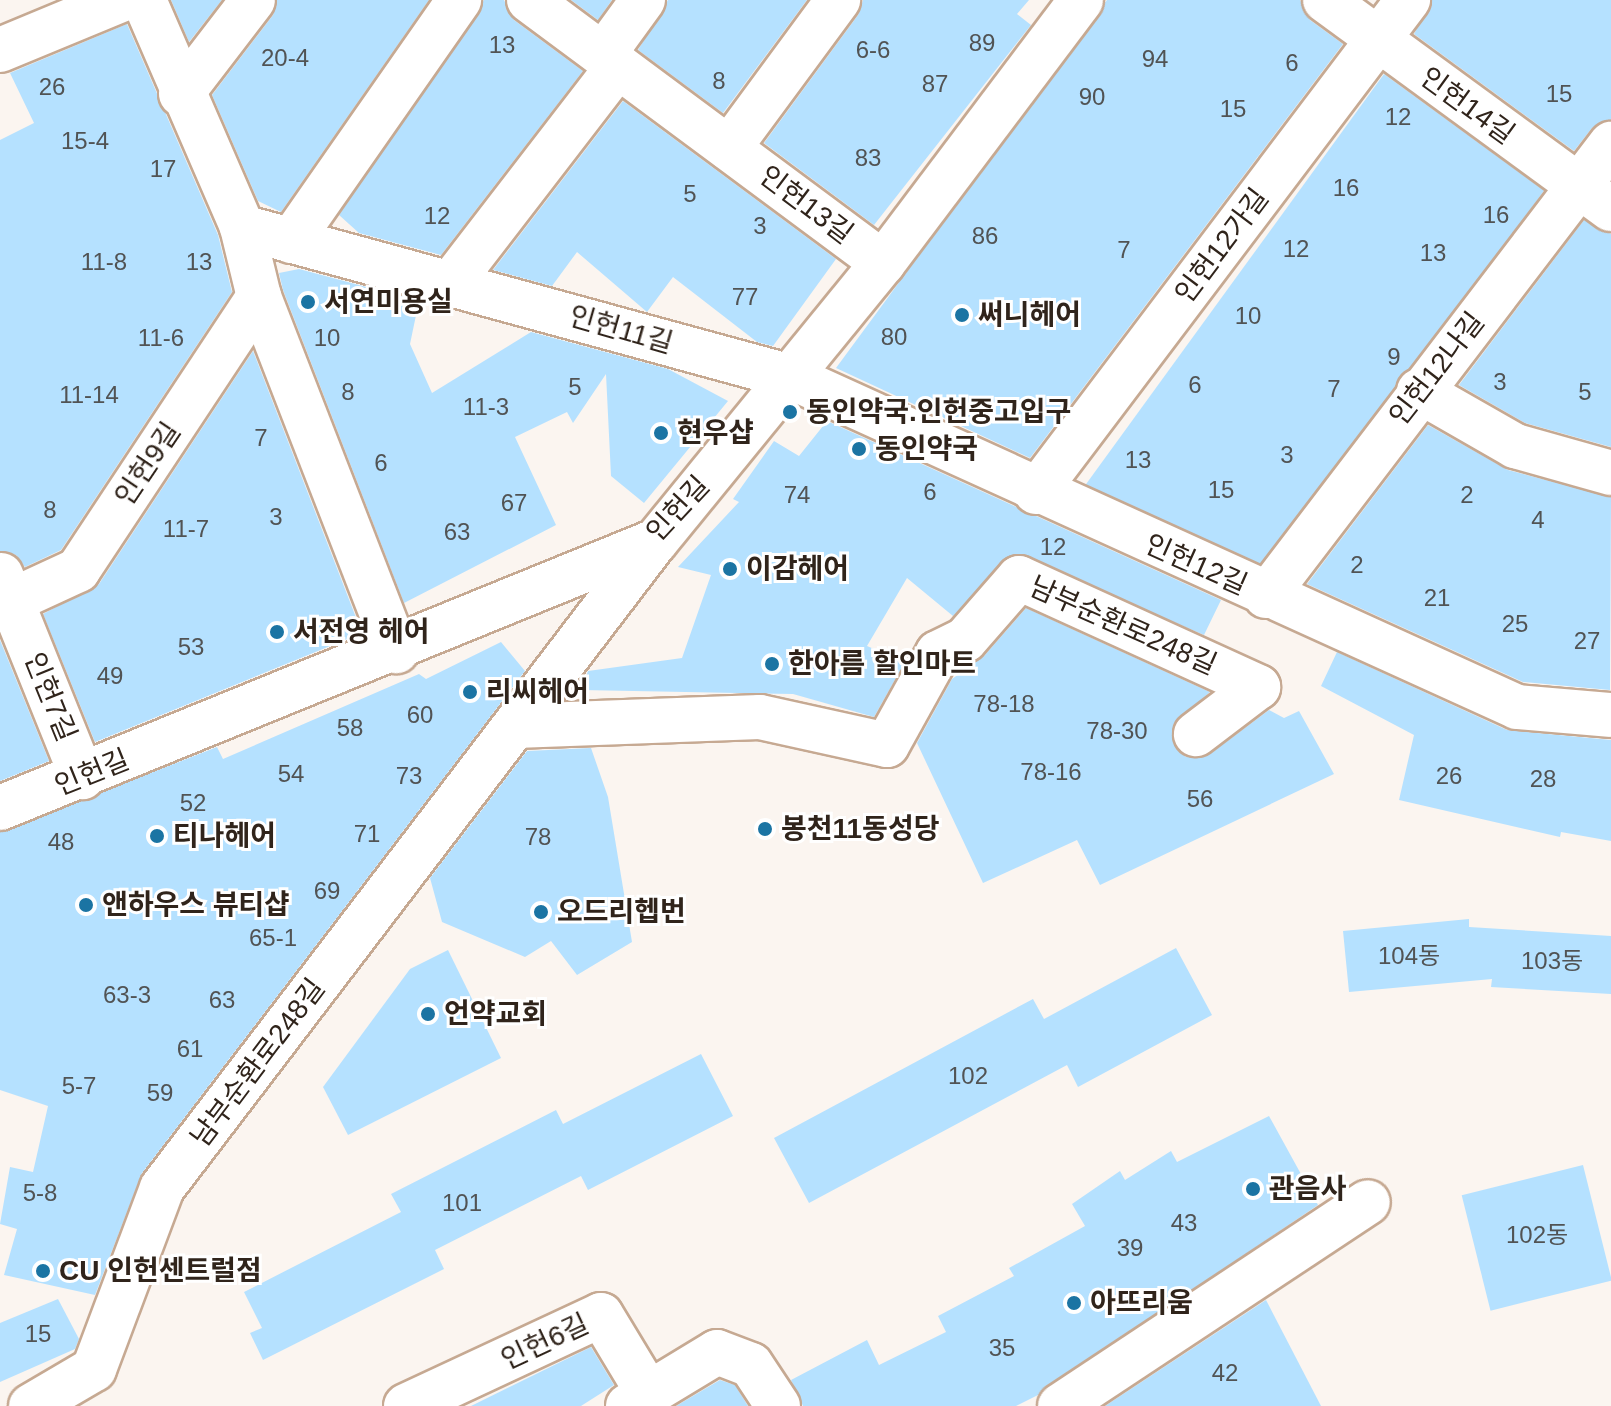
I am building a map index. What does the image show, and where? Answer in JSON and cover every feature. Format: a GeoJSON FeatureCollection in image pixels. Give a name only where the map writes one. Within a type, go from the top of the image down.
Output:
{"type":"FeatureCollection","features":[{"type":"Feature","properties":{"kind":"street"},"geometry":{"type":"LineString","coordinates":[[0,50],[121,0]]}},
{"type":"Feature","properties":{"kind":"street"},"geometry":{"type":"LineString","coordinates":[[144,0],[181,94],[242,227],[259,297],[396,651]]}},
{"type":"Feature","properties":{"kind":"street"},"geometry":{"type":"LineString","coordinates":[[181,94],[253,0]]}},
{"type":"Feature","properties":{"kind":"street"},"geometry":{"type":"LineString","coordinates":[[291,241],[459,0]]}},
{"type":"Feature","properties":{"kind":"street","name":"인헌13길"},"geometry":{"type":"LineString","coordinates":[[529,0],[883,263]]}},
{"type":"Feature","properties":{"kind":"street"},"geometry":{"type":"LineString","coordinates":[[451,283],[610,61],[643,0]]}},
{"type":"Feature","properties":{"kind":"street","name":"인헌13길"},"geometry":{"type":"LineString","coordinates":[[729,148],[838,0]]}},
{"type":"Feature","properties":{"kind":"street","name":"인헌길"},"geometry":{"type":"LineString","coordinates":[[0,808],[396,651],[656,541],[883,263],[1081,0]]}},
{"type":"Feature","properties":{"kind":"street","name":"인헌14길"},"geometry":{"type":"LineString","coordinates":[[1325,0],[1595,198]]}},
{"type":"Feature","properties":{"kind":"street","name":"인헌12가길"},"geometry":{"type":"LineString","coordinates":[[1036,492],[1408,0]]}},
{"type":"Feature","properties":{"kind":"street","name":"인헌12나길"},"geometry":{"type":"LineString","coordinates":[[1266,596],[1419,391],[1595,198],[1611,144]]}},
{"type":"Feature","properties":{"kind":"street","name":"인헌11길"},"geometry":{"type":"LineString","coordinates":[[242,227],[791,377]]}},
{"type":"Feature","properties":{"kind":"street","name":"인헌9길"},"geometry":{"type":"LineString","coordinates":[[6,587],[78,570],[259,297]]}},
{"type":"Feature","properties":{"kind":"street","name":"인헌12길"},"geometry":{"type":"LineString","coordinates":[[791,377],[1036,492],[1517,707],[1611,715]]}},
{"type":"Feature","properties":{"kind":"street"},"geometry":{"type":"LineString","coordinates":[[1419,391],[1515,446],[1611,473]]}},
{"type":"Feature","properties":{"kind":"street","name":"남부순환로248길"},"geometry":{"type":"LineString","coordinates":[[31,1406],[94,1369],[162,1188],[656,541]]}},
{"type":"Feature","properties":{"kind":"street","name":"남부순환로248길"},"geometry":{"type":"LineString","coordinates":[[515,726],[760,717],[887,745],[938,653],[965,640],[1019,578],[1258,687],[1196,734]]}},
{"type":"Feature","properties":{"kind":"street","name":"인헌7길"},"geometry":{"type":"LineString","coordinates":[[6,587],[82,777]]}},
{"type":"Feature","properties":{"kind":"street"},"geometry":{"type":"LineString","coordinates":[[1060,1406],[1368,1202]]}},
{"type":"Feature","properties":{"kind":"street","name":"인헌6길"},"geometry":{"type":"LineString","coordinates":[[406,1406],[601,1315],[638,1400]]}},
{"type":"Feature","properties":{"kind":"street"},"geometry":{"type":"LineString","coordinates":[[638,1400],[717,1352],[751,1365],[778,1406]]}},
{"type":"Feature","properties":{"kind":"building"},"geometry":{"type":"Polygon","coordinates":[[[171,0],[222,0],[189,42],[171,0]]]}},
{"type":"Feature","properties":{"kind":"building"},"geometry":{"type":"Polygon","coordinates":[[[277,0],[429,0],[281,212],[258,201],[212,95],[273,15],[277,0]]]}},
{"type":"Feature","properties":{"kind":"building"},"geometry":{"type":"Polygon","coordinates":[[[484,0],[504,0],[514,20],[583,71],[441,255],[359,233],[339,215],[484,0]]]}},
{"type":"Feature","properties":{"kind":"building"},"geometry":{"type":"Polygon","coordinates":[[[571,0],[612,0],[598,20],[571,0]]]}},
{"type":"Feature","properties":{"kind":"building"},"geometry":{"type":"Polygon","coordinates":[[[668,0],[807,0],[723,113],[638,50],[668,0]]]}},
{"type":"Feature","properties":{"kind":"building"},"geometry":{"type":"Polygon","coordinates":[[[863,0],[1029,0],[1017,14],[1031,25],[874,225],[764,143],[858,15],[863,0]]]}},
{"type":"Feature","properties":{"kind":"building"},"geometry":{"type":"Polygon","coordinates":[[[1107,0],[1300,0],[1310,20],[1343,44],[1030,458],[836,368],[1107,0]]]}},
{"type":"Feature","properties":{"kind":"building"},"geometry":{"type":"Polygon","coordinates":[[[1432,0],[1611,0],[1611,120],[1592,128],[1574,151],[1414,34],[1432,0]]]}},
{"type":"Feature","properties":{"kind":"building"},"geometry":{"type":"Polygon","coordinates":[[[127,24],[218,235],[232,292],[61,550],[25,567],[16,555],[0,551],[0,140],[34,123],[10,73],[127,24]]]}},
{"type":"Feature","properties":{"kind":"building"},"geometry":{"type":"Polygon","coordinates":[[[1384,74],[1544,190],[1246,601],[1085,485],[1384,74]]]}},
{"type":"Feature","properties":{"kind":"building"},"geometry":{"type":"Polygon","coordinates":[[[623,101],[836,259],[773,346],[757,342],[673,277],[647,312],[577,252],[552,286],[493,270],[623,101]]]}},
{"type":"Feature","properties":{"kind":"building"},"geometry":{"type":"Polygon","coordinates":[[[1584,220],[1611,234],[1611,447],[1525,423],[1459,385],[1584,220]]]}},
{"type":"Feature","properties":{"kind":"building"},"geometry":{"type":"Polygon","coordinates":[[[299,269],[419,301],[410,344],[432,393],[531,332],[668,369],[728,401],[644,503],[611,476],[606,374],[573,423],[567,412],[515,437],[556,525],[404,603],[283,290],[279,273],[299,269]]]}},
{"type":"Feature","properties":{"kind":"building"},"geometry":{"type":"Polygon","coordinates":[[[253,351],[362,633],[95,742],[43,614],[99,584],[253,351]]]}},
{"type":"Feature","properties":{"kind":"building"},"geometry":{"type":"Polygon","coordinates":[[[827,421],[1221,600],[1204,635],[1015,554],[953,616],[907,578],[867,646],[905,662],[874,717],[793,694],[581,690],[588,671],[682,658],[711,575],[678,567],[739,502],[733,499],[774,441],[799,456],[827,421]]]}},
{"type":"Feature","properties":{"kind":"building"},"geometry":{"type":"Polygon","coordinates":[[[1428,425],[1508,470],[1611,497],[1610,690],[1523,682],[1307,584],[1428,425]]]}},
{"type":"Feature","properties":{"kind":"building"},"geometry":{"type":"Polygon","coordinates":[[[1026,608],[1210,692],[1173,725],[1176,748],[1186,757],[1210,754],[1269,710],[1284,718],[1299,711],[1334,774],[1100,885],[1077,840],[983,883],[917,743],[952,679],[984,656],[1026,608]]]}},
{"type":"Feature","properties":{"kind":"building"},"geometry":{"type":"Polygon","coordinates":[[[0,640],[49,761],[0,781],[0,640]]]}},
{"type":"Feature","properties":{"kind":"building"},"geometry":{"type":"Polygon","coordinates":[[[501,642],[525,671],[142,1173],[95,1295],[4,1275],[17,1229],[0,1224],[10,1167],[33,1172],[48,1106],[0,1090],[0,832],[217,747],[223,759],[419,674],[426,679],[501,642]]]}},
{"type":"Feature","properties":{"kind":"building"},"geometry":{"type":"Polygon","coordinates":[[[1337,652],[1507,730],[1611,740],[1611,841],[1561,832],[1560,837],[1399,800],[1414,735],[1321,686],[1337,652]]]}},
{"type":"Feature","properties":{"kind":"building"},"geometry":{"type":"Polygon","coordinates":[[[591,748],[608,797],[632,942],[577,975],[551,941],[525,957],[442,922],[430,878],[527,751],[591,748]]]}},
{"type":"Feature","properties":{"kind":"building"},"geometry":{"type":"Polygon","coordinates":[[[1469,919],[1469,927],[1611,936],[1611,994],[1491,987],[1492,979],[1349,992],[1343,931],[1469,919]]]}},
{"type":"Feature","properties":{"kind":"building"},"geometry":{"type":"Polygon","coordinates":[[[1176,948],[1212,1015],[1078,1087],[1067,1065],[809,1203],[774,1138],[1033,999],[1044,1019],[1176,948]]]}},
{"type":"Feature","properties":{"kind":"building","name":"언약교회"},"geometry":{"type":"Polygon","coordinates":[[[448,950],[501,1058],[348,1135],[323,1087],[410,969],[448,950]]]}},
{"type":"Feature","properties":{"kind":"building"},"geometry":{"type":"Polygon","coordinates":[[[701,1054],[733,1116],[588,1190],[581,1176],[435,1250],[444,1269],[263,1360],[250,1333],[262,1328],[244,1292],[401,1212],[391,1194],[556,1110],[563,1124],[701,1054]]]}},
{"type":"Feature","properties":{"kind":"building"},"geometry":{"type":"Polygon","coordinates":[[[1269,1116],[1318,1205],[1038,1395],[1016,1406],[803,1406],[791,1380],[867,1340],[879,1365],[946,1332],[938,1316],[1014,1276],[1009,1268],[1085,1226],[1072,1204],[1120,1171],[1125,1180],[1171,1151],[1177,1162],[1269,1116]]]}},
{"type":"Feature","properties":{"kind":"building"},"geometry":{"type":"Polygon","coordinates":[[[1583,1165],[1611,1281],[1491,1311],[1462,1195],[1583,1165]]]}},
{"type":"Feature","properties":{"kind":"building"},"geometry":{"type":"Polygon","coordinates":[[[58,1299],[79,1339],[75,1349],[0,1382],[0,1323],[58,1299]]]}},
{"type":"Feature","properties":{"kind":"building"},"geometry":{"type":"Polygon","coordinates":[[[1266,1300],[1321,1406],[1105,1406],[1266,1300]]]}},
{"type":"Feature","properties":{"kind":"building"},"geometry":{"type":"Polygon","coordinates":[[[591,1347],[614,1385],[581,1406],[471,1406],[591,1347]]]}},
{"type":"Feature","properties":{"kind":"building"},"geometry":{"type":"Polygon","coordinates":[[[720,1380],[735,1385],[748,1406],[676,1406],[720,1380]]]}},
{"type":"Feature","properties":{"kind":"place","name":"서연미용실"},"geometry":{"type":"Point","coordinates":[308,302]}},
{"type":"Feature","properties":{"kind":"place","name":"써니헤어"},"geometry":{"type":"Point","coordinates":[962,315]}},
{"type":"Feature","properties":{"kind":"place","name":"동인약국.인헌중고입구"},"geometry":{"type":"Point","coordinates":[790,412]}},
{"type":"Feature","properties":{"kind":"place","name":"현우샵"},"geometry":{"type":"Point","coordinates":[661,433]}},
{"type":"Feature","properties":{"kind":"place","name":"동인약국"},"geometry":{"type":"Point","coordinates":[859,449]}},
{"type":"Feature","properties":{"kind":"place","name":"이감헤어"},"geometry":{"type":"Point","coordinates":[730,569]}},
{"type":"Feature","properties":{"kind":"place","name":"서전영 헤어"},"geometry":{"type":"Point","coordinates":[277,632]}},
{"type":"Feature","properties":{"kind":"place","name":"한아름 할인마트"},"geometry":{"type":"Point","coordinates":[772,664]}},
{"type":"Feature","properties":{"kind":"place","name":"리씨헤어"},"geometry":{"type":"Point","coordinates":[470,692]}},
{"type":"Feature","properties":{"kind":"place","name":"봉천11동성당"},"geometry":{"type":"Point","coordinates":[765,829]}},
{"type":"Feature","properties":{"kind":"place","name":"티나헤어"},"geometry":{"type":"Point","coordinates":[157,836]}},
{"type":"Feature","properties":{"kind":"place","name":"앤하우스 뷰티샵"},"geometry":{"type":"Point","coordinates":[86,905]}},
{"type":"Feature","properties":{"kind":"place","name":"오드리헵번"},"geometry":{"type":"Point","coordinates":[541,912]}},
{"type":"Feature","properties":{"kind":"place","name":"언약교회"},"geometry":{"type":"Point","coordinates":[428,1014]}},
{"type":"Feature","properties":{"kind":"place","name":"관음사"},"geometry":{"type":"Point","coordinates":[1253,1189]}},
{"type":"Feature","properties":{"kind":"place","name":"CU 인헌센트럴점"},"geometry":{"type":"Point","coordinates":[43,1271]}},
{"type":"Feature","properties":{"kind":"place","name":"아뜨리움"},"geometry":{"type":"Point","coordinates":[1074,1303]}}]}
